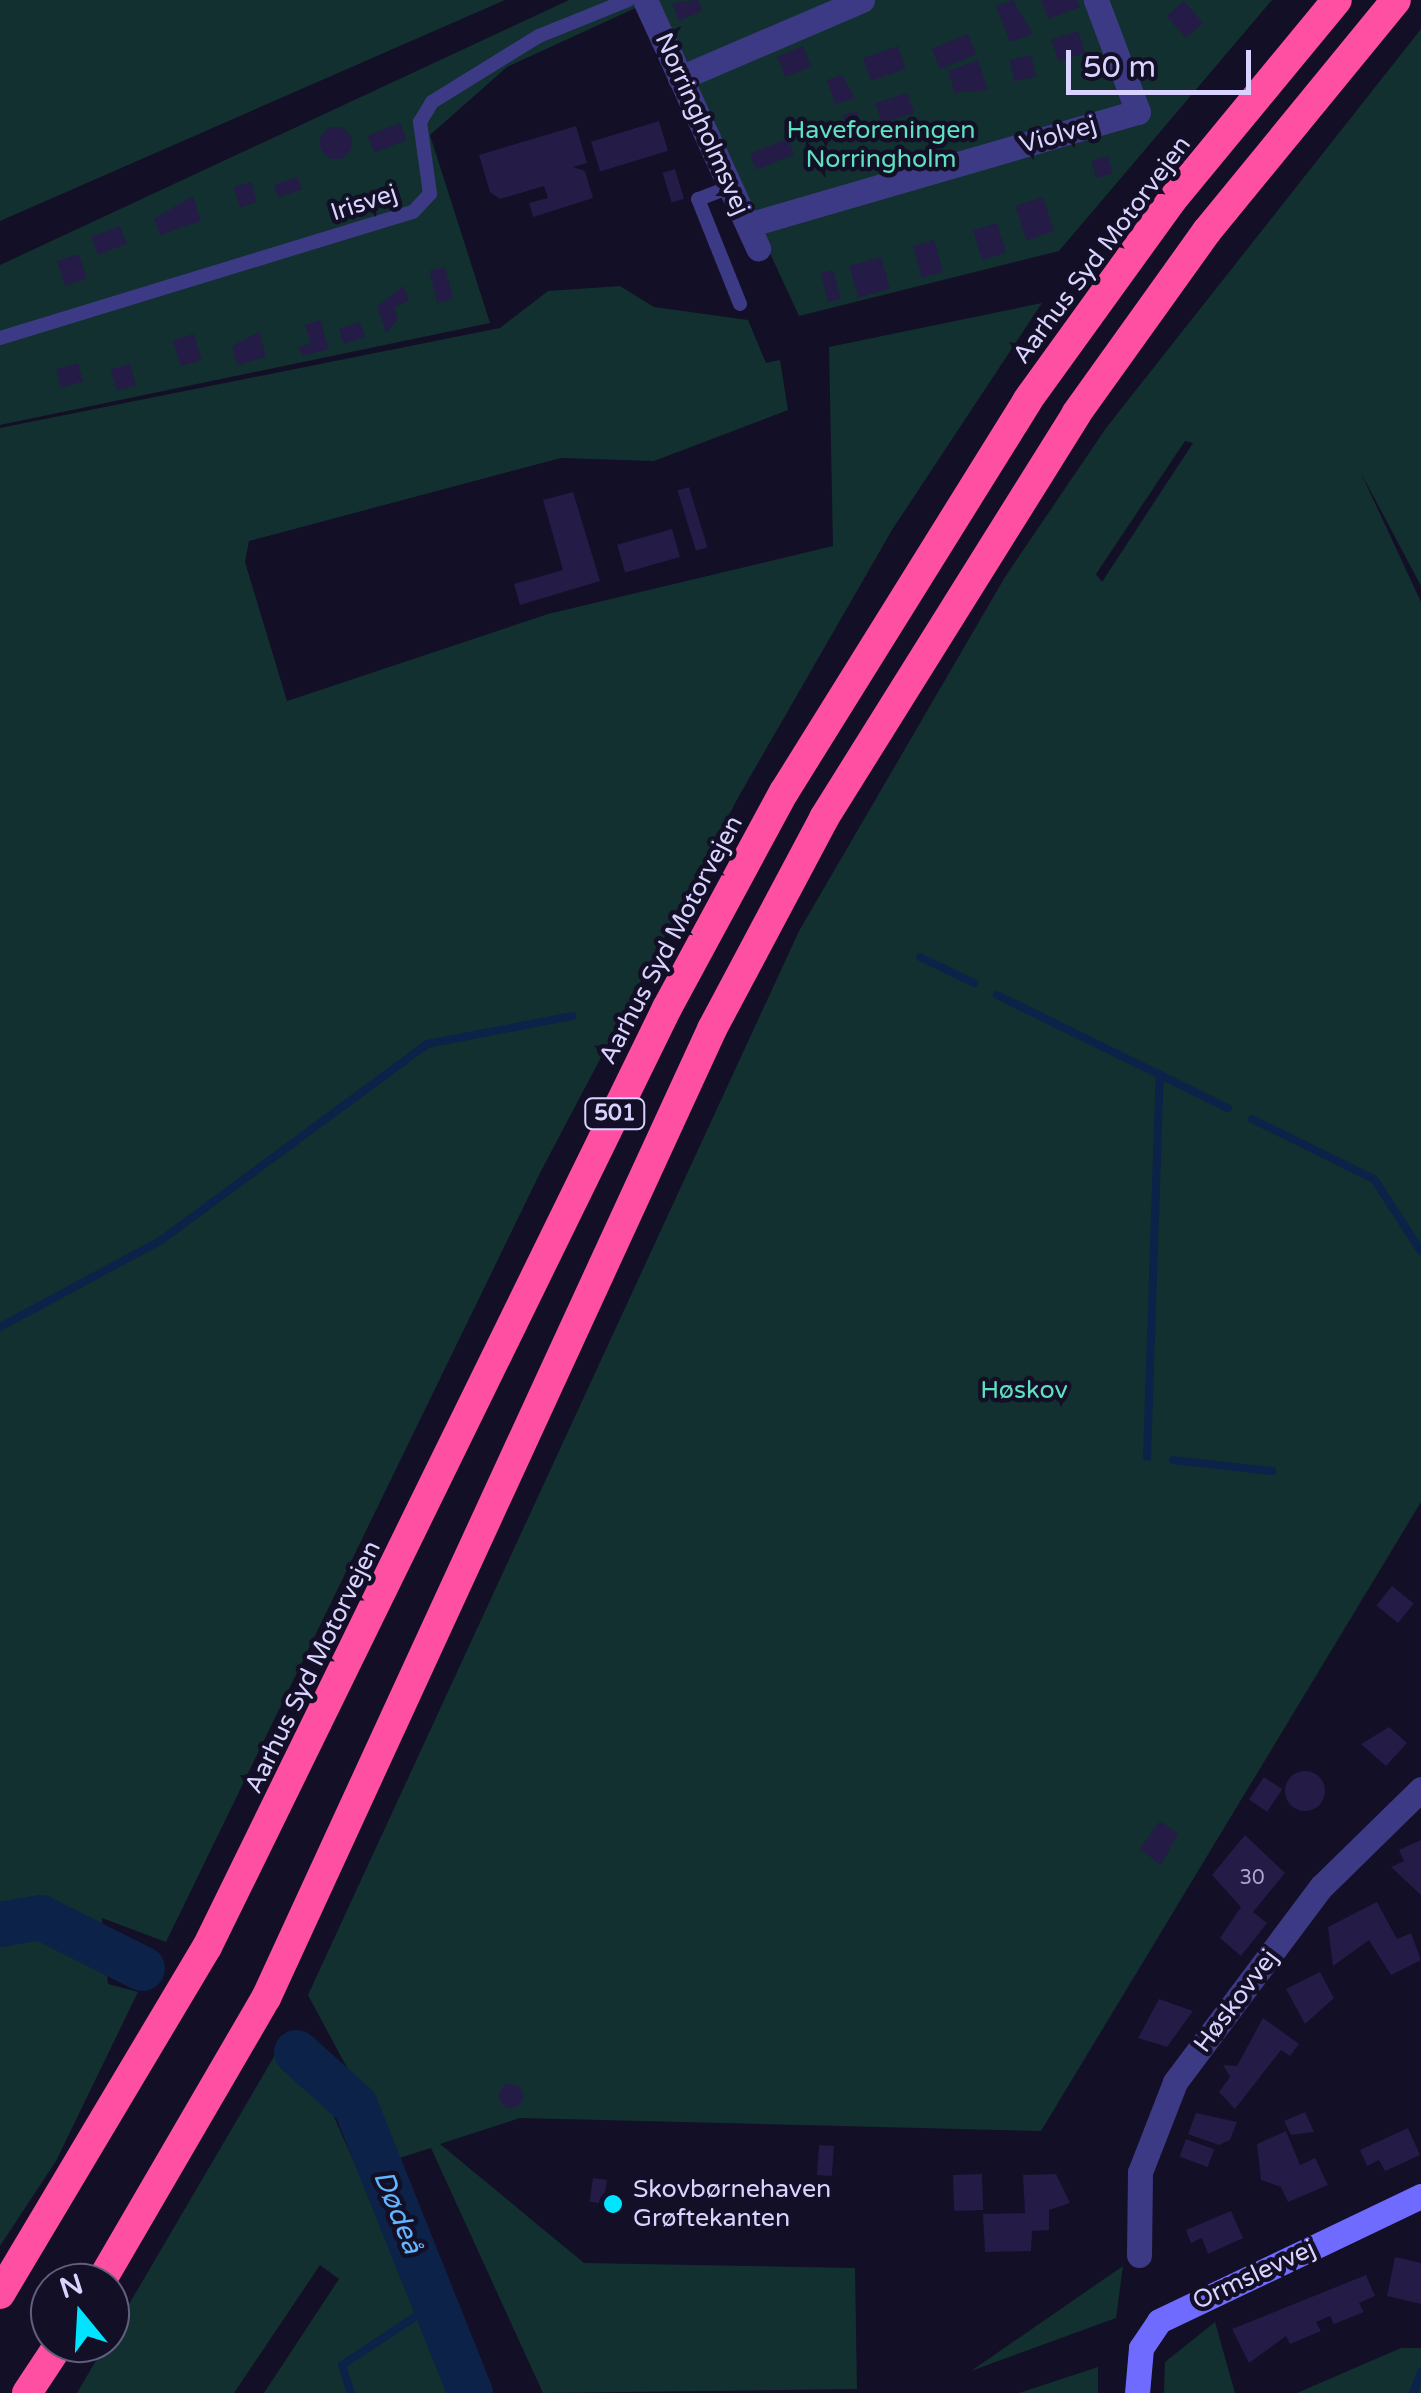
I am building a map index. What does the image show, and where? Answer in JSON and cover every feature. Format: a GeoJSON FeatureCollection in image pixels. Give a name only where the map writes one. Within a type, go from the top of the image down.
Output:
{"type":"FeatureCollection","features":[{"type":"Feature","properties":{"kind":"highway","name":"Aarhus Syd Motorvejen"},"geometry":{"type":"LineString","coordinates":[[0,2294],[207,1947],[666,1008],[794,775],[1027,401],[1172,200],[1337,0]]}},
{"type":"Feature","properties":{"kind":"highway","name":"501"},"geometry":{"type":"LineString","coordinates":[[112,2263],[266,1998],[712,1029],[824,818],[1076,414],[1208,231],[1396,0]]}},
{"type":"Feature","properties":{"kind":"highway"},"geometry":{"type":"LineString","coordinates":[[27,2393],[47,2363]]}},
{"type":"Feature","properties":{"kind":"street","name":"Norringholmsvej"},"geometry":{"type":"LineString","coordinates":[[646,0],[753,237]]}},
{"type":"Feature","properties":{"kind":"street"},"geometry":{"type":"LineString","coordinates":[[680,78],[862,0]]}},
{"type":"Feature","properties":{"kind":"street","name":"Violvej"},"geometry":{"type":"LineString","coordinates":[[753,237],[1138,112],[1096,0]]}},
{"type":"Feature","properties":{"kind":"street","name":"Høskovvej"},"geometry":{"type":"LineString","coordinates":[[1139,2256],[1140,2172],[1175,2082],[1321,1887],[1421,1789]]}},
{"type":"Feature","properties":{"kind":"street","name":"Ormslevvej"},"geometry":{"type":"LineString","coordinates":[[1137,2393],[1141,2348],[1160,2321],[1421,2196]]}},
{"type":"Feature","properties":{"kind":"lane","name":"Irisvej"},"geometry":{"type":"LineString","coordinates":[[0,338],[413,212],[430,194],[420,122],[432,102],[538,36],[628,0]]}},
{"type":"Feature","properties":{"kind":"lane"},"geometry":{"type":"LineString","coordinates":[[730,188],[698,199],[740,304]]}},
{"type":"Feature","properties":{"kind":"green space"},"geometry":{"type":"Polygon","coordinates":[[[0,0],[505,0],[0,221],[0,0]]]}},
{"type":"Feature","properties":{"kind":"green space"},"geometry":{"type":"Polygon","coordinates":[[[569,0],[653,0],[507,67],[430,135],[490,323],[0,425],[0,265],[569,0]]]}},
{"type":"Feature","properties":{"kind":"green space","name":"Haveforeningen Norringholm"},"geometry":{"type":"Polygon","coordinates":[[[653,0],[1272,0],[1059,251],[799,316],[653,0]]]}},
{"type":"Feature","properties":{"kind":"green space","name":"Høskov"},"geometry":{"type":"Polygon","coordinates":[[[1421,29],[1421,586],[1360,471],[1421,602],[1421,1502],[1041,2131],[520,2118],[440,2144],[584,2263],[855,2268],[857,2389],[543,2393],[431,2148],[396,2159],[308,1995],[799,931],[1005,577],[1106,428],[1421,29]],[[1185,441],[1096,574],[1102,582],[1193,443],[1185,441]]]}},
{"type":"Feature","properties":{"kind":"green space"},"geometry":{"type":"Polygon","coordinates":[[[620,286],[654,307],[748,320],[766,363],[780,360],[788,410],[654,461],[561,458],[249,541],[245,562],[287,701],[548,614],[833,546],[829,347],[1042,303],[892,530],[739,796],[541,1171],[166,1942],[102,1918],[108,1984],[138,1992],[56,2161],[0,2246],[0,428],[500,328],[548,291],[620,286]]]}},
{"type":"Feature","properties":{"kind":"green space"},"geometry":{"type":"Polygon","coordinates":[[[275,2055],[316,2076],[456,2393],[264,2393],[339,2279],[320,2265],[234,2393],[77,2393],[95,2363],[130,2363],[130,2303],[275,2055]]]}},
{"type":"Feature","properties":{"kind":"green space"},"geometry":{"type":"Polygon","coordinates":[[[1123,2266],[1116,2318],[971,2371],[1123,2266]]]}},
{"type":"Feature","properties":{"kind":"green space"},"geometry":{"type":"Polygon","coordinates":[[[1215,2322],[1235,2393],[1164,2393],[1165,2362],[1215,2322]]]}},
{"type":"Feature","properties":{"kind":"green space"},"geometry":{"type":"Polygon","coordinates":[[[1401,2348],[1421,2348],[1421,2393],[1297,2393],[1401,2348]]]}},
{"type":"Feature","properties":{"kind":"green space"},"geometry":{"type":"Polygon","coordinates":[[[1098,2367],[1098,2393],[1019,2393],[1098,2367]]]}},
{"type":"Feature","properties":{"kind":"building"},"geometry":{"type":"Polygon","coordinates":[[[698,0],[702,11],[679,21],[672,3],[698,0]]]}},
{"type":"Feature","properties":{"kind":"building"},"geometry":{"type":"Polygon","coordinates":[[[1013,0],[1033,34],[1010,42],[996,6],[1013,0]]]}},
{"type":"Feature","properties":{"kind":"building"},"geometry":{"type":"Polygon","coordinates":[[[1041,0],[1077,0],[1080,7],[1048,19],[1041,0]]]}},
{"type":"Feature","properties":{"kind":"building"},"geometry":{"type":"Polygon","coordinates":[[[1184,1],[1203,23],[1186,38],[1167,16],[1184,1]]]}},
{"type":"Feature","properties":{"kind":"building"},"geometry":{"type":"Polygon","coordinates":[[[1078,31],[1085,53],[1058,62],[1051,40],[1078,31]]]}},
{"type":"Feature","properties":{"kind":"building"},"geometry":{"type":"Polygon","coordinates":[[[968,34],[976,54],[940,69],[932,49],[968,34]]]}},
{"type":"Feature","properties":{"kind":"building"},"geometry":{"type":"Polygon","coordinates":[[[803,46],[811,66],[785,77],[777,56],[803,46]]]}},
{"type":"Feature","properties":{"kind":"building"},"geometry":{"type":"Polygon","coordinates":[[[898,46],[906,69],[871,81],[863,58],[898,46]]]}},
{"type":"Feature","properties":{"kind":"building"},"geometry":{"type":"Polygon","coordinates":[[[1031,55],[1036,76],[1015,81],[1010,60],[1031,55]]]}},
{"type":"Feature","properties":{"kind":"building"},"geometry":{"type":"Polygon","coordinates":[[[978,60],[988,90],[955,93],[948,71],[978,60]]]}},
{"type":"Feature","properties":{"kind":"building"},"geometry":{"type":"Polygon","coordinates":[[[842,75],[855,98],[835,104],[827,80],[842,75]]]}},
{"type":"Feature","properties":{"kind":"building"},"geometry":{"type":"Polygon","coordinates":[[[908,93],[914,113],[882,123],[875,103],[908,93]]]}},
{"type":"Feature","properties":{"kind":"building"},"geometry":{"type":"Polygon","coordinates":[[[856,111],[866,138],[853,143],[843,116],[856,111]]]}},
{"type":"Feature","properties":{"kind":"building"},"geometry":{"type":"Polygon","coordinates":[[[659,121],[668,151],[600,171],[591,142],[659,121]]]}},
{"type":"Feature","properties":{"kind":"building"},"geometry":{"type":"Polygon","coordinates":[[[400,123],[407,140],[374,153],[368,136],[400,123]]]}},
{"type":"Feature","properties":{"kind":"building"},"geometry":{"type":"Polygon","coordinates":[[[576,126],[587,163],[573,167],[585,171],[593,198],[533,217],[529,203],[548,198],[544,186],[500,199],[490,192],[479,155],[576,126]]]}},
{"type":"Feature","properties":{"kind":"building"},"geometry":{"type":"Polygon","coordinates":[[[336,127],[347,132],[352,143],[347,154],[336,159],[325,154],[320,143],[325,132],[336,127]]]}},
{"type":"Feature","properties":{"kind":"building"},"geometry":{"type":"Polygon","coordinates":[[[788,139],[794,155],[756,170],[750,154],[788,139]]]}},
{"type":"Feature","properties":{"kind":"building"},"geometry":{"type":"Polygon","coordinates":[[[1108,156],[1113,173],[1097,178],[1092,161],[1108,156]]]}},
{"type":"Feature","properties":{"kind":"building"},"geometry":{"type":"Polygon","coordinates":[[[675,169],[684,199],[672,202],[663,173],[675,169]]]}},
{"type":"Feature","properties":{"kind":"building"},"geometry":{"type":"Polygon","coordinates":[[[298,177],[302,189],[278,197],[274,185],[298,177]]]}},
{"type":"Feature","properties":{"kind":"building"},"geometry":{"type":"Polygon","coordinates":[[[251,182],[257,202],[240,207],[234,187],[251,182]]]}},
{"type":"Feature","properties":{"kind":"building"},"geometry":{"type":"Polygon","coordinates":[[[193,196],[201,221],[160,235],[154,219],[193,196]]]}},
{"type":"Feature","properties":{"kind":"building"},"geometry":{"type":"Polygon","coordinates":[[[1043,197],[1054,231],[1027,240],[1015,206],[1043,197]]]}},
{"type":"Feature","properties":{"kind":"building"},"geometry":{"type":"Polygon","coordinates":[[[997,223],[1006,253],[982,260],[973,230],[997,223]]]}},
{"type":"Feature","properties":{"kind":"building"},"geometry":{"type":"Polygon","coordinates":[[[120,226],[127,244],[98,255],[91,237],[120,226]]]}},
{"type":"Feature","properties":{"kind":"building"},"geometry":{"type":"Polygon","coordinates":[[[934,240],[943,272],[922,278],[913,246],[934,240]]]}},
{"type":"Feature","properties":{"kind":"building"},"geometry":{"type":"Polygon","coordinates":[[[79,254],[87,279],[65,286],[57,261],[79,254]]]}},
{"type":"Feature","properties":{"kind":"building"},"geometry":{"type":"Polygon","coordinates":[[[881,257],[890,289],[858,298],[849,266],[881,257]]]}},
{"type":"Feature","properties":{"kind":"building"},"geometry":{"type":"Polygon","coordinates":[[[445,267],[453,299],[437,303],[429,271],[445,267]]]}},
{"type":"Feature","properties":{"kind":"building"},"geometry":{"type":"Polygon","coordinates":[[[833,270],[841,299],[828,302],[820,273],[833,270]]]}},
{"type":"Feature","properties":{"kind":"building"},"geometry":{"type":"Polygon","coordinates":[[[403,286],[409,301],[394,307],[398,319],[386,333],[377,307],[403,286]]]}},
{"type":"Feature","properties":{"kind":"building"},"geometry":{"type":"Polygon","coordinates":[[[320,320],[329,349],[302,356],[299,347],[311,343],[305,325],[320,320]]]}},
{"type":"Feature","properties":{"kind":"building"},"geometry":{"type":"Polygon","coordinates":[[[360,322],[365,337],[344,344],[339,329],[360,322]]]}},
{"type":"Feature","properties":{"kind":"building"},"geometry":{"type":"Polygon","coordinates":[[[259,332],[266,357],[237,365],[232,346],[259,332]]]}},
{"type":"Feature","properties":{"kind":"building"},"geometry":{"type":"Polygon","coordinates":[[[194,334],[202,360],[181,366],[173,340],[194,334]]]}},
{"type":"Feature","properties":{"kind":"building"},"geometry":{"type":"Polygon","coordinates":[[[78,363],[83,381],[61,388],[56,369],[78,363]]]}},
{"type":"Feature","properties":{"kind":"building"},"geometry":{"type":"Polygon","coordinates":[[[130,364],[136,385],[117,391],[111,370],[130,364]]]}},
{"type":"Feature","properties":{"kind":"building"},"geometry":{"type":"Polygon","coordinates":[[[689,487],[707,547],[696,551],[678,491],[689,487]]]}},
{"type":"Feature","properties":{"kind":"building"},"geometry":{"type":"Polygon","coordinates":[[[573,492],[600,581],[520,605],[514,584],[563,570],[543,500],[573,492]]]}},
{"type":"Feature","properties":{"kind":"building"},"geometry":{"type":"Polygon","coordinates":[[[672,529],[680,557],[625,573],[617,545],[672,529]]]}},
{"type":"Feature","properties":{"kind":"building"},"geometry":{"type":"Polygon","coordinates":[[[1392,1586],[1414,1604],[1398,1623],[1376,1605],[1392,1586]]]}},
{"type":"Feature","properties":{"kind":"building"},"geometry":{"type":"Polygon","coordinates":[[[1389,1727],[1407,1743],[1386,1766],[1361,1744],[1389,1727]]]}},
{"type":"Feature","properties":{"kind":"building"},"geometry":{"type":"Polygon","coordinates":[[[1305,1771],[1319,1777],[1325,1791],[1319,1805],[1305,1811],[1291,1805],[1285,1791],[1291,1777],[1305,1771]]]}},
{"type":"Feature","properties":{"kind":"building"},"geometry":{"type":"Polygon","coordinates":[[[1264,1777],[1282,1789],[1267,1812],[1249,1799],[1264,1777]]]}},
{"type":"Feature","properties":{"kind":"building"},"geometry":{"type":"Polygon","coordinates":[[[1160,1821],[1178,1834],[1161,1865],[1140,1849],[1160,1821]]]}},
{"type":"Feature","properties":{"kind":"building"},"geometry":{"type":"Polygon","coordinates":[[[1245,1835],[1285,1873],[1253,1912],[1267,1923],[1241,1956],[1220,1938],[1241,1907],[1212,1875],[1245,1835]]]}},
{"type":"Feature","properties":{"kind":"building"},"geometry":{"type":"Polygon","coordinates":[[[1421,1840],[1421,1895],[1391,1867],[1404,1861],[1399,1850],[1421,1840]]]}},
{"type":"Feature","properties":{"kind":"building"},"geometry":{"type":"Polygon","coordinates":[[[1377,1902],[1397,1939],[1411,1933],[1421,1960],[1391,1975],[1369,1940],[1333,1966],[1328,1927],[1377,1902]]]}},
{"type":"Feature","properties":{"kind":"building"},"geometry":{"type":"Polygon","coordinates":[[[1320,1972],[1334,1998],[1305,2024],[1286,1989],[1320,1972]]]}},
{"type":"Feature","properties":{"kind":"building"},"geometry":{"type":"Polygon","coordinates":[[[1159,1999],[1193,2011],[1167,2047],[1138,2038],[1159,1999]]]}},
{"type":"Feature","properties":{"kind":"building"},"geometry":{"type":"Polygon","coordinates":[[[1263,2018],[1299,2044],[1290,2056],[1281,2050],[1235,2109],[1219,2092],[1230,2077],[1223,2065],[1237,2066],[1263,2018]]]}},
{"type":"Feature","properties":{"kind":"building"},"geometry":{"type":"Polygon","coordinates":[[[511,2084],[520,2087],[520,2105],[511,2108],[502,2105],[499,2096],[502,2087],[511,2084]]]}},
{"type":"Feature","properties":{"kind":"building"},"geometry":{"type":"Polygon","coordinates":[[[1305,2112],[1314,2132],[1291,2135],[1284,2121],[1305,2112]]]}},
{"type":"Feature","properties":{"kind":"building"},"geometry":{"type":"Polygon","coordinates":[[[1196,2113],[1237,2122],[1230,2140],[1219,2145],[1188,2134],[1196,2113]]]}},
{"type":"Feature","properties":{"kind":"building"},"geometry":{"type":"Polygon","coordinates":[[[1408,2128],[1420,2155],[1385,2171],[1379,2160],[1367,2166],[1360,2150],[1408,2128]]]}},
{"type":"Feature","properties":{"kind":"building"},"geometry":{"type":"Polygon","coordinates":[[[1286,2131],[1300,2165],[1315,2158],[1328,2185],[1288,2202],[1281,2187],[1261,2180],[1257,2144],[1286,2131]]]}},
{"type":"Feature","properties":{"kind":"building"},"geometry":{"type":"Polygon","coordinates":[[[1186,2139],[1214,2149],[1208,2167],[1180,2157],[1186,2139]]]}},
{"type":"Feature","properties":{"kind":"building"},"geometry":{"type":"Polygon","coordinates":[[[819,2145],[834,2146],[832,2176],[817,2175],[819,2145]]]}},
{"type":"Feature","properties":{"kind":"building"},"geometry":{"type":"Polygon","coordinates":[[[982,2174],[983,2210],[954,2211],[953,2175],[982,2174]]]}},
{"type":"Feature","properties":{"kind":"building"},"geometry":{"type":"Polygon","coordinates":[[[1056,2174],[1070,2203],[1049,2210],[1049,2230],[1032,2231],[1031,2251],[985,2252],[983,2214],[1025,2213],[1023,2175],[1056,2174]]]}},
{"type":"Feature","properties":{"kind":"building"},"geometry":{"type":"Polygon","coordinates":[[[593,2178],[607,2180],[604,2204],[590,2202],[593,2178]]]}},
{"type":"Feature","properties":{"kind":"building"},"geometry":{"type":"Polygon","coordinates":[[[1231,2211],[1243,2238],[1208,2254],[1202,2238],[1191,2243],[1186,2230],[1231,2211]]]}},
{"type":"Feature","properties":{"kind":"building"},"geometry":{"type":"Polygon","coordinates":[[[1395,2257],[1421,2263],[1421,2304],[1387,2296],[1395,2257]]]}},
{"type":"Feature","properties":{"kind":"building"},"geometry":{"type":"Polygon","coordinates":[[[1366,2275],[1375,2296],[1359,2303],[1364,2312],[1334,2324],[1330,2316],[1316,2322],[1321,2331],[1290,2344],[1286,2336],[1249,2363],[1232,2329],[1366,2275]]]}},
{"type":"Feature","properties":{"kind":"waterway"},"geometry":{"type":"LineString","coordinates":[[920,957],[974,983]]}},
{"type":"Feature","properties":{"kind":"waterway"},"geometry":{"type":"LineString","coordinates":[[997,995],[1228,1108]]}},
{"type":"Feature","properties":{"kind":"waterway"},"geometry":{"type":"LineString","coordinates":[[0,1327],[160,1241],[427,1044],[572,1016]]}},
{"type":"Feature","properties":{"kind":"waterway"},"geometry":{"type":"LineString","coordinates":[[1147,1457],[1160,1074]]}},
{"type":"Feature","properties":{"kind":"waterway"},"geometry":{"type":"LineString","coordinates":[[1252,1119],[1374,1179],[1421,1251]]}},
{"type":"Feature","properties":{"kind":"waterway"},"geometry":{"type":"LineString","coordinates":[[1173,1460],[1272,1471]]}},
{"type":"Feature","properties":{"kind":"waterway","name":"Dødeå"},"geometry":{"type":"LineString","coordinates":[[0,1924],[40,1917],[142,1968]]}},
{"type":"Feature","properties":{"kind":"waterway","name":"Dødeå"},"geometry":{"type":"LineString","coordinates":[[296,2052],[355,2105],[470,2393]]}},
{"type":"Feature","properties":{"kind":"waterway"},"geometry":{"type":"LineString","coordinates":[[351,2393],[342,2365],[436,2303]]}},
{"type":"Feature","properties":{"kind":"waterway"},"geometry":{"type":"LineString","coordinates":[[1413,2393],[1421,2372]]}},
{"type":"Feature","properties":{"kind":"place","name":"Skovbørnehaven Grøftekanten"},"geometry":{"type":"Point","coordinates":[613,2204]}}]}
